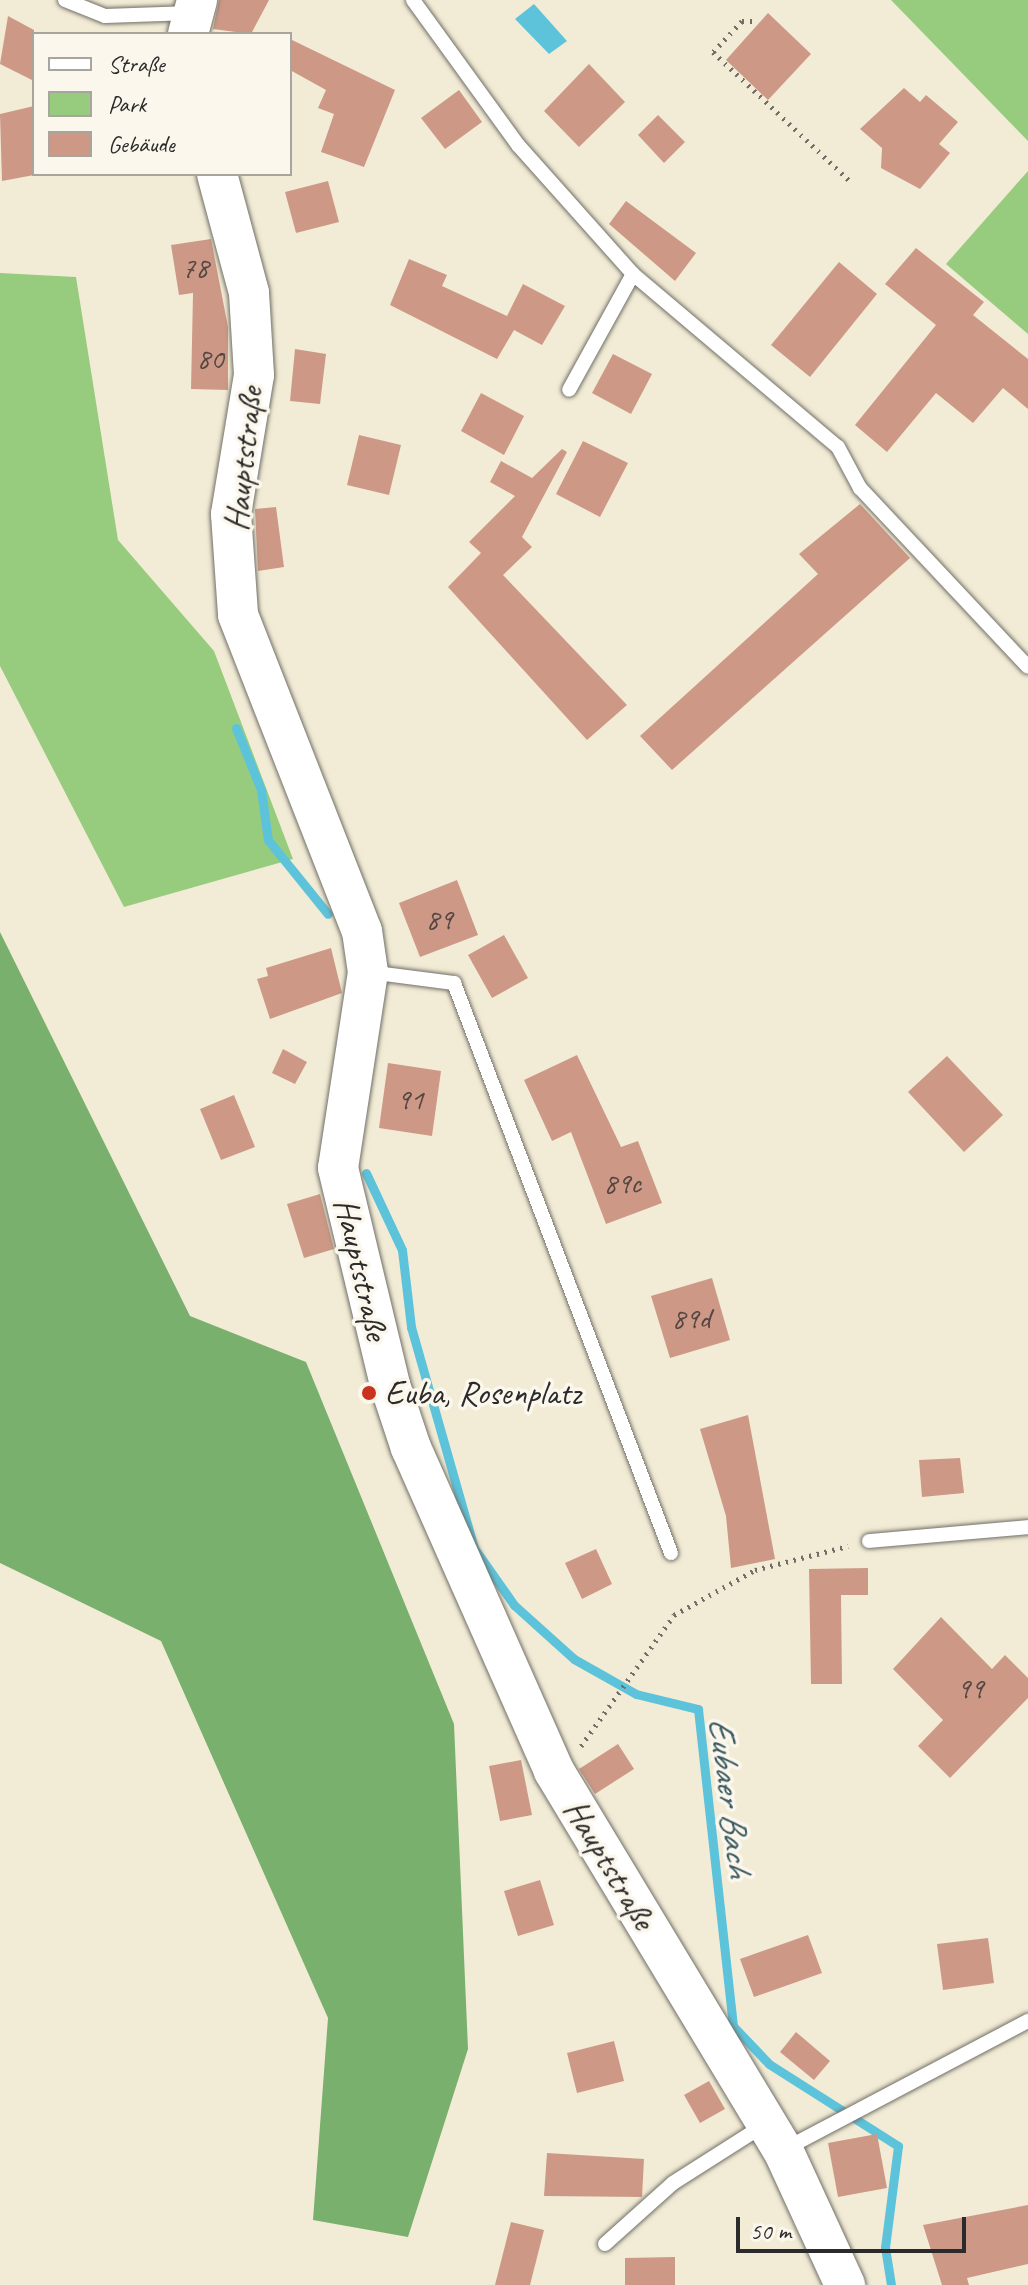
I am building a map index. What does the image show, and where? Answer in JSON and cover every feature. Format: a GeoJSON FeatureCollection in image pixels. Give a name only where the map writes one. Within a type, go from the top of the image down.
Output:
{"type":"FeatureCollection","features":[{"type":"Feature","properties":{"kind":"street","name":"Hauptstraße"},"geometry":{"type":"LineString","coordinates":[[218,176],[249,293],[254,375],[231,514],[238,615],[362,931],[368,972],[338,1168],[367,1301],[411,1448],[554,1771],[775,2137],[845,2285]]}},
{"type":"Feature","properties":{"kind":"lane"},"geometry":{"type":"LineString","coordinates":[[65,0],[192,16]]}},
{"type":"Feature","properties":{"kind":"lane"},"geometry":{"type":"LineString","coordinates":[[413,0],[518,145],[633,274],[838,447],[860,488],[1028,667]]}},
{"type":"Feature","properties":{"kind":"lane"},"geometry":{"type":"LineString","coordinates":[[569,390],[633,274]]}},
{"type":"Feature","properties":{"kind":"lane"},"geometry":{"type":"LineString","coordinates":[[368,972],[454,983],[671,1553]]}},
{"type":"Feature","properties":{"kind":"lane"},"geometry":{"type":"LineString","coordinates":[[869,1541],[1028,1527]]}},
{"type":"Feature","properties":{"kind":"lane"},"geometry":{"type":"LineString","coordinates":[[605,2244],[673,2183],[775,2137],[872,2104],[1028,2021]]}},
{"type":"Feature","properties":{"kind":"path"},"geometry":{"type":"LineString","coordinates":[[752,21],[742,21],[713,52],[852,183]]}},
{"type":"Feature","properties":{"kind":"path"},"geometry":{"type":"LineString","coordinates":[[554,1771],[594,1733],[674,1615],[755,1570],[869,1541]]}},
{"type":"Feature","properties":{"kind":"green space"},"geometry":{"type":"Polygon","coordinates":[[[891,0],[1028,0],[1028,141],[891,0]]]}},
{"type":"Feature","properties":{"kind":"green space"},"geometry":{"type":"Polygon","coordinates":[[[1028,171],[1028,334],[946,264],[1028,171]]]}},
{"type":"Feature","properties":{"kind":"green space"},"geometry":{"type":"Polygon","coordinates":[[[0,273],[76,277],[118,540],[214,651],[293,859],[124,907],[0,666],[0,273]]]}},
{"type":"Feature","properties":{"kind":"green space"},"geometry":{"type":"Polygon","coordinates":[[[0,932],[190,1316],[306,1362],[454,1724],[468,2049],[408,2237],[313,2220],[328,2018],[161,1641],[0,1563],[0,932]]]}},
{"type":"Feature","properties":{"kind":"water"},"geometry":{"type":"Polygon","coordinates":[[[534,4],[567,41],[549,54],[515,19],[534,4]]]}},
{"type":"Feature","properties":{"kind":"building"},"geometry":{"type":"Polygon","coordinates":[[[219,0],[269,0],[252,32],[213,29],[219,0]]]}},
{"type":"Feature","properties":{"kind":"building"},"geometry":{"type":"Polygon","coordinates":[[[768,13],[811,54],[768,100],[726,60],[768,13]]]}},
{"type":"Feature","properties":{"kind":"building"},"geometry":{"type":"Polygon","coordinates":[[[8,16],[34,30],[32,80],[0,64],[8,16]]]}},
{"type":"Feature","properties":{"kind":"building"},"geometry":{"type":"Polygon","coordinates":[[[292,40],[395,90],[364,167],[321,152],[334,114],[318,108],[326,90],[292,71],[292,40]]]}},
{"type":"Feature","properties":{"kind":"building"},"geometry":{"type":"Polygon","coordinates":[[[589,64],[625,102],[579,147],[544,111],[589,64]]]}},
{"type":"Feature","properties":{"kind":"building"},"geometry":{"type":"Polygon","coordinates":[[[904,88],[920,102],[926,95],[958,122],[939,144],[950,153],[920,189],[881,168],[882,148],[860,129],[904,88]]]}},
{"type":"Feature","properties":{"kind":"building"},"geometry":{"type":"Polygon","coordinates":[[[459,90],[482,122],[445,149],[421,118],[459,90]]]}},
{"type":"Feature","properties":{"kind":"building"},"geometry":{"type":"Polygon","coordinates":[[[32,106],[32,175],[2,181],[0,114],[32,106]]]}},
{"type":"Feature","properties":{"kind":"building"},"geometry":{"type":"Polygon","coordinates":[[[658,115],[685,142],[664,163],[638,135],[658,115]]]}},
{"type":"Feature","properties":{"kind":"building"},"geometry":{"type":"Polygon","coordinates":[[[328,181],[339,222],[296,233],[285,192],[328,181]]]}},
{"type":"Feature","properties":{"kind":"building"},"geometry":{"type":"Polygon","coordinates":[[[626,201],[696,253],[675,281],[609,224],[626,201]]]}},
{"type":"Feature","properties":{"kind":"building"},"geometry":{"type":"Polygon","coordinates":[[[211,239],[228,327],[228,390],[191,389],[193,293],[179,295],[171,245],[211,239]]]}},
{"type":"Feature","properties":{"kind":"building"},"geometry":{"type":"Polygon","coordinates":[[[916,248],[984,302],[973,315],[1028,359],[1028,409],[1003,388],[973,423],[936,393],[887,452],[855,425],[936,325],[885,284],[916,248]]]}},
{"type":"Feature","properties":{"kind":"building"},"geometry":{"type":"Polygon","coordinates":[[[409,259],[447,275],[442,286],[507,316],[523,284],[565,306],[542,345],[514,330],[497,359],[390,305],[409,259]]]}},
{"type":"Feature","properties":{"kind":"building"},"geometry":{"type":"Polygon","coordinates":[[[839,262],[877,294],[810,377],[771,345],[839,262]]]}},
{"type":"Feature","properties":{"kind":"building"},"geometry":{"type":"Polygon","coordinates":[[[295,349],[326,354],[320,404],[290,401],[295,349]]]}},
{"type":"Feature","properties":{"kind":"building"},"geometry":{"type":"Polygon","coordinates":[[[613,354],[652,374],[631,414],[592,393],[613,354]]]}},
{"type":"Feature","properties":{"kind":"building"},"geometry":{"type":"Polygon","coordinates":[[[481,393],[524,416],[504,455],[461,431],[481,393]]]}},
{"type":"Feature","properties":{"kind":"building"},"geometry":{"type":"Polygon","coordinates":[[[359,435],[401,445],[389,495],[347,485],[359,435]]]}},
{"type":"Feature","properties":{"kind":"building"},"geometry":{"type":"Polygon","coordinates":[[[583,441],[628,463],[600,517],[556,494],[583,441]]]}},
{"type":"Feature","properties":{"kind":"building"},"geometry":{"type":"Polygon","coordinates":[[[562,449],[567,452],[522,537],[532,547],[503,575],[627,705],[587,740],[448,587],[481,553],[469,542],[515,496],[490,482],[501,461],[532,478],[562,449]]]}},
{"type":"Feature","properties":{"kind":"building"},"geometry":{"type":"Polygon","coordinates":[[[860,504],[910,558],[672,770],[640,736],[818,574],[799,554],[860,504]]]}},
{"type":"Feature","properties":{"kind":"building"},"geometry":{"type":"Polygon","coordinates":[[[276,507],[284,567],[258,571],[255,509],[276,507]]]}},
{"type":"Feature","properties":{"kind":"building"},"geometry":{"type":"Polygon","coordinates":[[[457,880],[478,935],[420,957],[399,903],[457,880]]]}},
{"type":"Feature","properties":{"kind":"building"},"geometry":{"type":"Polygon","coordinates":[[[504,935],[528,978],[492,998],[468,955],[504,935]]]}},
{"type":"Feature","properties":{"kind":"building"},"geometry":{"type":"Polygon","coordinates":[[[331,948],[342,993],[270,1019],[257,979],[268,976],[266,968],[331,948]]]}},
{"type":"Feature","properties":{"kind":"building"},"geometry":{"type":"Polygon","coordinates":[[[283,1049],[307,1062],[295,1084],[272,1073],[283,1049]]]}},
{"type":"Feature","properties":{"kind":"building"},"geometry":{"type":"Polygon","coordinates":[[[577,1055],[621,1147],[638,1141],[662,1203],[606,1224],[571,1132],[552,1141],[524,1080],[577,1055]]]}},
{"type":"Feature","properties":{"kind":"building"},"geometry":{"type":"Polygon","coordinates":[[[947,1056],[1003,1115],[964,1152],[908,1092],[947,1056]]]}},
{"type":"Feature","properties":{"kind":"building"},"geometry":{"type":"Polygon","coordinates":[[[388,1063],[441,1071],[432,1136],[379,1128],[388,1063]]]}},
{"type":"Feature","properties":{"kind":"building"},"geometry":{"type":"Polygon","coordinates":[[[234,1095],[255,1147],[221,1160],[200,1109],[234,1095]]]}},
{"type":"Feature","properties":{"kind":"building"},"geometry":{"type":"Polygon","coordinates":[[[320,1194],[334,1249],[304,1258],[287,1204],[320,1194]]]}},
{"type":"Feature","properties":{"kind":"building"},"geometry":{"type":"Polygon","coordinates":[[[712,1278],[730,1340],[670,1358],[651,1296],[712,1278]]]}},
{"type":"Feature","properties":{"kind":"building"},"geometry":{"type":"Polygon","coordinates":[[[748,1415],[775,1559],[731,1568],[726,1516],[700,1429],[748,1415]]]}},
{"type":"Feature","properties":{"kind":"building"},"geometry":{"type":"Polygon","coordinates":[[[960,1458],[964,1493],[922,1497],[919,1460],[960,1458]]]}},
{"type":"Feature","properties":{"kind":"building"},"geometry":{"type":"Polygon","coordinates":[[[596,1549],[612,1584],[582,1599],[565,1563],[596,1549]]]}},
{"type":"Feature","properties":{"kind":"building"},"geometry":{"type":"Polygon","coordinates":[[[868,1568],[868,1595],[841,1595],[842,1684],[811,1684],[809,1569],[868,1568]]]}},
{"type":"Feature","properties":{"kind":"building"},"geometry":{"type":"Polygon","coordinates":[[[941,1617],[992,1669],[1005,1655],[1028,1678],[1028,1698],[950,1778],[918,1746],[943,1720],[893,1669],[941,1617]]]}},
{"type":"Feature","properties":{"kind":"building"},"geometry":{"type":"Polygon","coordinates":[[[618,1744],[634,1769],[595,1794],[579,1769],[618,1744]]]}},
{"type":"Feature","properties":{"kind":"building"},"geometry":{"type":"Polygon","coordinates":[[[521,1760],[532,1815],[500,1821],[489,1766],[521,1760]]]}},
{"type":"Feature","properties":{"kind":"building"},"geometry":{"type":"Polygon","coordinates":[[[540,1880],[554,1925],[518,1936],[504,1891],[540,1880]]]}},
{"type":"Feature","properties":{"kind":"building"},"geometry":{"type":"Polygon","coordinates":[[[808,1935],[822,1973],[754,1997],[740,1959],[808,1935]]]}},
{"type":"Feature","properties":{"kind":"building"},"geometry":{"type":"Polygon","coordinates":[[[988,1938],[994,1983],[943,1990],[937,1944],[988,1938]]]}},
{"type":"Feature","properties":{"kind":"building"},"geometry":{"type":"Polygon","coordinates":[[[796,2032],[830,2061],[814,2080],[780,2052],[796,2032]]]}},
{"type":"Feature","properties":{"kind":"building"},"geometry":{"type":"Polygon","coordinates":[[[614,2041],[624,2081],[577,2093],[567,2053],[614,2041]]]}},
{"type":"Feature","properties":{"kind":"building"},"geometry":{"type":"Polygon","coordinates":[[[709,2081],[725,2109],[700,2123],[684,2095],[709,2081]]]}},
{"type":"Feature","properties":{"kind":"building"},"geometry":{"type":"Polygon","coordinates":[[[877,2134],[887,2188],[838,2197],[828,2143],[877,2134]]]}},
{"type":"Feature","properties":{"kind":"building"},"geometry":{"type":"Polygon","coordinates":[[[547,2153],[644,2159],[642,2197],[544,2196],[547,2153]]]}},
{"type":"Feature","properties":{"kind":"building"},"geometry":{"type":"Polygon","coordinates":[[[1028,2205],[1028,2264],[967,2278],[969,2285],[942,2285],[923,2225],[1028,2205]]]}},
{"type":"Feature","properties":{"kind":"building"},"geometry":{"type":"Polygon","coordinates":[[[511,2222],[544,2230],[530,2285],[495,2285],[511,2222]]]}},
{"type":"Feature","properties":{"kind":"building"},"geometry":{"type":"Polygon","coordinates":[[[675,2257],[675,2285],[625,2285],[625,2258],[675,2257]]]}},
{"type":"Feature","properties":{"kind":"waterway"},"geometry":{"type":"LineString","coordinates":[[236,728],[261,790],[268,840],[328,914]]}},
{"type":"Feature","properties":{"kind":"waterway","name":"Eubaer Bach"},"geometry":{"type":"LineString","coordinates":[[366,1173],[402,1250],[411,1327],[474,1548],[514,1605],[574,1659],[636,1694],[698,1709],[733,2026],[769,2064],[898,2146],[885,2247],[891,2285]]}},
{"type":"Feature","properties":{"kind":"place","name":"Euba, Rosenplatz"},"geometry":{"type":"Point","coordinates":[369,1393]}}]}
